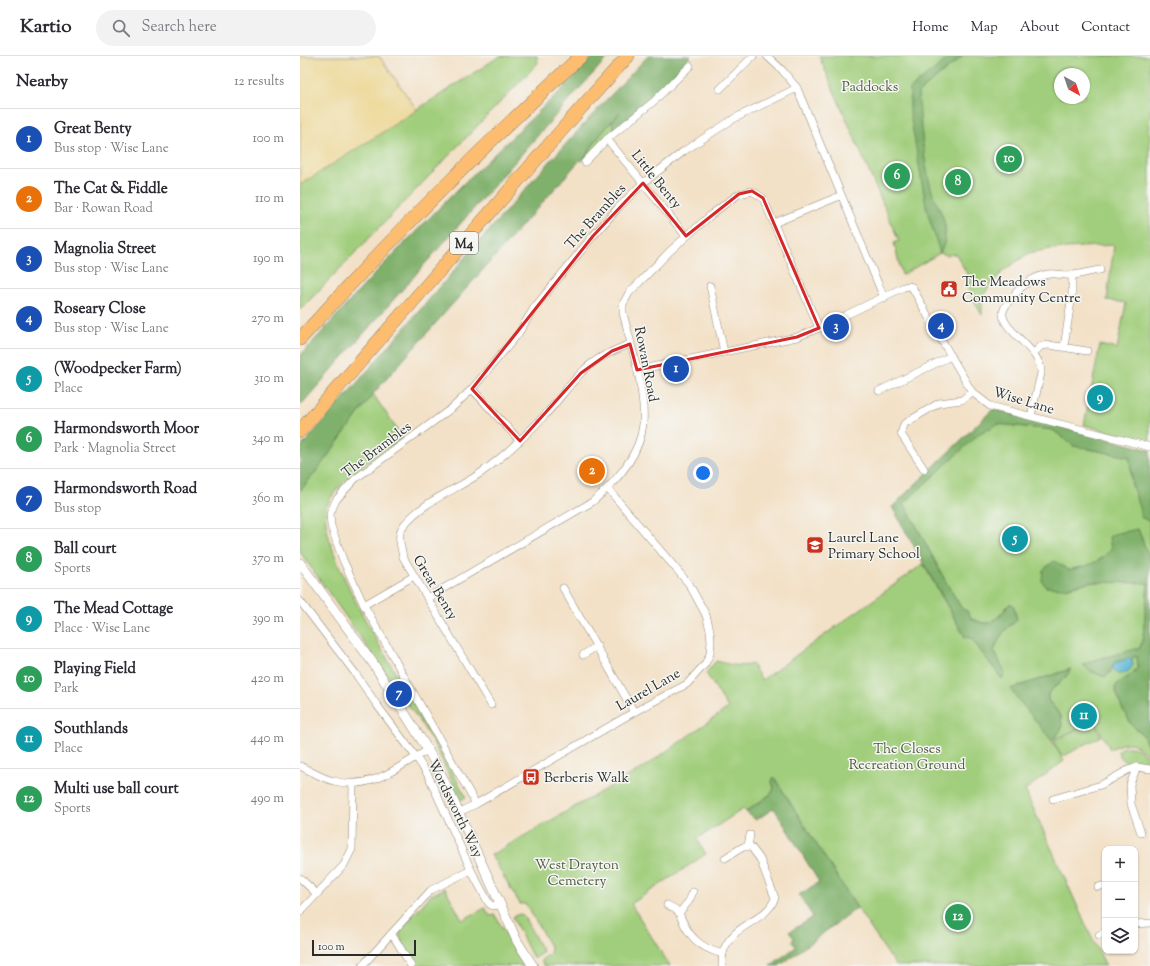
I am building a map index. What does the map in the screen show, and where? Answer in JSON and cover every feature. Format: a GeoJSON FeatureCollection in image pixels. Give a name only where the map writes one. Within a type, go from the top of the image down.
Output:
{"type":"FeatureCollection","features":[{"type":"Feature","properties":{"kind":"highway"},"geometry":{"type":"LineString","coordinates":[[300,339],[419,212],[506,126],[581,56]]}},
{"type":"Feature","properties":{"kind":"highway","name":"M4"},"geometry":{"type":"LineString","coordinates":[[300,431],[628,56]]}},
{"type":"Feature","properties":{"kind":"street"},"geometry":{"type":"LineString","coordinates":[[720,90],[753,56]]}},
{"type":"Feature","properties":{"kind":"street"},"geometry":{"type":"LineString","coordinates":[[637,370],[797,337],[884,298],[840,196],[797,88],[786,74],[767,56]]}},
{"type":"Feature","properties":{"kind":"street"},"geometry":{"type":"LineString","coordinates":[[585,162],[607,139],[653,102],[690,66]]}},
{"type":"Feature","properties":{"kind":"street","name":"The Brambles"},"geometry":{"type":"LineString","coordinates":[[476,804],[364,605],[343,560],[331,526],[330,514],[332,507],[336,500],[355,479],[452,408],[472,389],[518,334],[534,308],[588,242],[618,208],[643,183],[684,151],[735,118],[797,88]]}},
{"type":"Feature","properties":{"kind":"street","name":"Little Benty"},"geometry":{"type":"LineString","coordinates":[[607,139],[686,236]]}},
{"type":"Feature","properties":{"kind":"street","name":"Rowan Road"},"geometry":{"type":"LineString","coordinates":[[427,598],[592,502],[608,489],[626,467],[637,444],[643,426],[643,406],[637,370],[623,313],[623,304],[629,293],[670,250],[712,214],[739,194],[752,191],[763,198],[774,223]]}},
{"type":"Feature","properties":{"kind":"street"},"geometry":{"type":"LineString","coordinates":[[819,328],[774,223],[840,196]]}},
{"type":"Feature","properties":{"kind":"street"},"geometry":{"type":"LineString","coordinates":[[1031,416],[1041,373],[1041,366],[1034,353],[1007,324],[1003,314],[1006,304],[1021,286],[1030,280],[1049,274],[1072,275],[1100,270]]}},
{"type":"Feature","properties":{"kind":"street"},"geometry":{"type":"LineString","coordinates":[[1064,346],[1072,295],[1072,275]]}},
{"type":"Feature","properties":{"kind":"street"},"geometry":{"type":"LineString","coordinates":[[710,286],[724,352]]}},
{"type":"Feature","properties":{"kind":"street","name":"Wise Lane"},"geometry":{"type":"LineString","coordinates":[[884,298],[906,286],[912,287],[972,392],[990,406],[1150,447]]}},
{"type":"Feature","properties":{"kind":"street","name":"Great Benty"},"geometry":{"type":"LineString","coordinates":[[491,706],[403,557],[399,536],[402,526],[413,515],[435,500],[482,473],[520,441],[546,414],[581,373],[595,361],[612,351],[630,344]]}},
{"type":"Feature","properties":{"kind":"street"},"geometry":{"type":"LineString","coordinates":[[1034,353],[1039,348],[1048,345],[1064,346],[1087,351]]}},
{"type":"Feature","properties":{"kind":"street"},"geometry":{"type":"LineString","coordinates":[[879,391],[951,356]]}},
{"type":"Feature","properties":{"kind":"street"},"geometry":{"type":"LineString","coordinates":[[472,389],[520,441]]}},
{"type":"Feature","properties":{"kind":"street"},"geometry":{"type":"LineString","coordinates":[[924,470],[901,434],[904,424],[939,404],[962,400],[972,392]]}},
{"type":"Feature","properties":{"kind":"street","name":"Laurel Lane"},"geometry":{"type":"LineString","coordinates":[[459,812],[476,804],[634,712],[687,684],[705,664],[710,654],[710,630],[706,616],[689,584],[608,489]]}},
{"type":"Feature","properties":{"kind":"street"},"geometry":{"type":"LineString","coordinates":[[300,563],[373,663],[428,750],[459,812],[517,941],[533,966]]}},
{"type":"Feature","properties":{"kind":"street"},"geometry":{"type":"LineString","coordinates":[[364,605],[414,576]]}},
{"type":"Feature","properties":{"kind":"street"},"geometry":{"type":"LineString","coordinates":[[563,588],[634,712]]}},
{"type":"Feature","properties":{"kind":"street","name":"Wordsworth Way"},"geometry":{"type":"LineString","coordinates":[[300,601],[351,667],[428,775],[471,870],[489,904],[494,906],[500,904]]}},
{"type":"Feature","properties":{"kind":"street"},"geometry":{"type":"LineString","coordinates":[[583,655],[596,646]]}},
{"type":"Feature","properties":{"kind":"street"},"geometry":{"type":"LineString","coordinates":[[300,766],[333,781],[353,784],[376,780],[428,750]]}},
{"type":"Feature","properties":{"kind":"street"},"geometry":{"type":"LineString","coordinates":[[1053,799],[1101,785],[1128,770],[1137,767],[1150,769]]}},
{"type":"Feature","properties":{"kind":"street"},"geometry":{"type":"LineString","coordinates":[[1137,767],[1130,784],[1130,790],[1132,804],[1141,833]]}},
{"type":"Feature","properties":{"kind":"street"},"geometry":{"type":"LineString","coordinates":[[300,912],[344,865],[352,849],[353,784]]}},
{"type":"Feature","properties":{"kind":"street"},"geometry":{"type":"LineString","coordinates":[[748,846],[750,835]]}},
{"type":"Feature","properties":{"kind":"street"},"geometry":{"type":"LineString","coordinates":[[725,858],[741,848],[748,846]]}},
{"type":"Feature","properties":{"kind":"street"},"geometry":{"type":"LineString","coordinates":[[722,966],[723,954],[733,936],[747,924],[767,911],[775,898],[760,859],[756,852],[748,846]]}},
{"type":"Feature","properties":{"kind":"street"},"geometry":{"type":"LineString","coordinates":[[362,966],[431,890],[471,870]]}},
{"type":"Feature","properties":{"kind":"street"},"geometry":{"type":"LineString","coordinates":[[300,878],[317,894]]}},
{"type":"Feature","properties":{"kind":"street"},"geometry":{"type":"LineString","coordinates":[[679,913],[693,892]]}},
{"type":"Feature","properties":{"kind":"street"},"geometry":{"type":"LineString","coordinates":[[667,906],[675,909],[679,913],[691,935],[697,942],[704,947],[723,954]]}},
{"type":"Feature","properties":{"kind":"street"},"geometry":{"type":"LineString","coordinates":[[1138,924],[1150,923]]}},
{"type":"Feature","properties":{"kind":"street"},"geometry":{"type":"LineString","coordinates":[[390,934],[397,942],[411,966]]}},
{"type":"Feature","properties":{"kind":"highlighted area"},"geometry":{"type":"Polygon","coordinates":[[[643,183],[686,236],[739,194],[752,191],[763,198],[819,328],[797,337],[637,370],[630,344],[612,351],[581,373],[520,441],[472,389],[593,236],[643,183]]]}},
{"type":"Feature","properties":{"kind":"green space"},"geometry":{"type":"Polygon","coordinates":[[[500,56],[537,56],[538,63],[300,310],[300,185],[500,56]]]}},
{"type":"Feature","properties":{"kind":"green space"},"geometry":{"type":"Polygon","coordinates":[[[594,56],[609,56],[300,406],[300,356],[381,267],[461,186],[559,92],[594,56]]]}},
{"type":"Feature","properties":{"kind":"green space"},"geometry":{"type":"Polygon","coordinates":[[[648,56],[691,56],[678,69],[675,79],[614,132],[612,122],[620,112],[600,135],[582,161],[580,160],[373,394],[300,491],[300,448],[515,200],[648,56]]]}},
{"type":"Feature","properties":{"kind":"green space","name":"Paddocks"},"geometry":{"type":"Polygon","coordinates":[[[819,56],[1150,56],[1150,443],[1084,425],[1100,345],[1117,349],[1126,303],[1107,300],[1114,245],[1050,249],[1029,253],[1004,270],[989,287],[982,301],[982,315],[965,284],[971,281],[956,254],[947,255],[940,253],[902,275],[894,243],[899,241],[819,56]]]}},
{"type":"Feature","properties":{"kind":"green space"},"geometry":{"type":"Polygon","coordinates":[[[951,56],[963,56],[918,93],[928,177],[932,193],[945,226],[945,240],[940,253],[927,211],[910,114],[910,89],[951,56]]]}},
{"type":"Feature","properties":{"kind":"green space"},"geometry":{"type":"Polygon","coordinates":[[[630,100],[614,132],[583,160],[600,135],[630,100]]]}},
{"type":"Feature","properties":{"kind":"green space"},"geometry":{"type":"Polygon","coordinates":[[[373,394],[403,438],[351,475],[342,484],[328,503],[326,521],[332,545],[343,575],[358,606],[466,797],[461,800],[435,746],[421,723],[300,552],[300,491],[373,394]]]}},
{"type":"Feature","properties":{"kind":"green space"},"geometry":{"type":"Polygon","coordinates":[[[993,409],[1150,450],[1150,521],[1142,518],[1132,484],[1129,457],[1074,446],[1053,430],[998,424],[980,433],[904,503],[947,584],[962,609],[967,611],[972,619],[981,623],[991,622],[998,617],[1009,604],[1012,604],[1014,607],[1017,620],[1003,633],[994,651],[1005,672],[1002,679],[971,638],[965,637],[892,507],[993,409]]]}},
{"type":"Feature","properties":{"kind":"green space"},"geometry":{"type":"Polygon","coordinates":[[[998,424],[1053,430],[1074,446],[1129,457],[1131,465],[1131,479],[1134,490],[1148,520],[1150,521],[1150,560],[1138,529],[1094,564],[1069,570],[1064,588],[1090,582],[1148,583],[1143,637],[1140,648],[1091,661],[1084,665],[1110,673],[1113,664],[1115,670],[1133,663],[1131,658],[1137,656],[1138,668],[1118,683],[1115,688],[1121,706],[1131,724],[1143,735],[1150,751],[1150,756],[1132,743],[1122,744],[1110,749],[1086,706],[1075,712],[1082,726],[1052,741],[1064,761],[1025,790],[1106,966],[896,966],[774,778],[772,781],[774,788],[772,793],[746,812],[743,809],[697,839],[706,854],[631,904],[670,966],[544,966],[541,960],[550,954],[551,948],[528,907],[525,904],[520,904],[491,855],[644,767],[728,708],[706,673],[716,661],[738,666],[752,664],[762,680],[923,564],[965,637],[971,638],[1002,678],[1005,672],[994,651],[1003,633],[1017,620],[1014,607],[1012,604],[1009,604],[995,620],[991,622],[981,623],[972,619],[967,611],[962,609],[947,584],[904,503],[980,432],[998,424]],[[1070,669],[1010,689],[1061,730],[1061,717],[1048,700],[1048,693],[1065,678],[1070,669]]]}},
{"type":"Feature","properties":{"kind":"green space"},"geometry":{"type":"Polygon","coordinates":[[[1138,529],[1150,560],[1150,751],[1143,735],[1131,724],[1121,706],[1115,688],[1118,683],[1138,668],[1137,656],[1128,660],[1116,662],[1110,673],[1105,677],[1090,671],[1083,665],[1091,661],[1140,648],[1143,637],[1148,583],[1090,582],[1064,588],[1046,587],[1042,581],[1043,570],[1054,561],[1069,570],[1092,564],[1111,549],[1109,537],[1114,534],[1138,529]]]}},
{"type":"Feature","properties":{"kind":"green space"},"geometry":{"type":"Polygon","coordinates":[[[1071,669],[1065,678],[1048,693],[1048,700],[1061,717],[1062,725],[1061,730],[1052,741],[1010,689],[1071,669]]]}},
{"type":"Feature","properties":{"kind":"green space"},"geometry":{"type":"Polygon","coordinates":[[[1093,721],[1101,736],[1062,757],[1054,742],[1093,721]]]}},
{"type":"Feature","properties":{"kind":"green space"},"geometry":{"type":"Polygon","coordinates":[[[1124,747],[1132,747],[1142,752],[1150,760],[1150,766],[1141,766],[1127,762],[1120,756],[1118,751],[1124,747]]]}},
{"type":"Feature","properties":{"kind":"green space"},"geometry":{"type":"Polygon","coordinates":[[[774,777],[857,908],[779,966],[770,966],[796,947],[792,941],[794,938],[789,932],[813,917],[799,895],[819,882],[774,808],[756,820],[746,812],[772,793],[774,788],[772,781],[774,777]]]}},
{"type":"Feature","properties":{"kind":"green space"},"geometry":{"type":"Polygon","coordinates":[[[445,888],[462,920],[485,908],[490,916],[495,915],[524,966],[416,966],[400,938],[400,930],[431,895],[445,888]]]}},
{"type":"Feature","properties":{"kind":"green space"},"geometry":{"type":"Polygon","coordinates":[[[520,914],[523,915],[543,952],[535,958],[533,958],[513,918],[514,916],[520,914]]]}},
{"type":"Feature","properties":{"kind":"sand"},"geometry":{"type":"Polygon","coordinates":[[[300,56],[379,56],[417,110],[300,185],[300,56]]]}},
{"type":"Feature","properties":{"kind":"water"},"geometry":{"type":"Polygon","coordinates":[[[1131,658],[1133,665],[1127,672],[1118,674],[1113,669],[1113,664],[1116,662],[1131,658]]]}},
{"type":"Feature","properties":{"kind":"place","name":"Playing Field"},"geometry":{"type":"Point","coordinates":[1009,159]}},
{"type":"Feature","properties":{"kind":"place","name":"Harmondsworth Moor"},"geometry":{"type":"Point","coordinates":[897,176]}},
{"type":"Feature","properties":{"kind":"place","name":"Ball court"},"geometry":{"type":"Point","coordinates":[958,182]}},
{"type":"Feature","properties":{"kind":"place","name":"The Meadows Community Centre"},"geometry":{"type":"Point","coordinates":[949,289]}},
{"type":"Feature","properties":{"kind":"place","name":"Roseary Close"},"geometry":{"type":"Point","coordinates":[941,326]}},
{"type":"Feature","properties":{"kind":"place","name":"Magnolia Street"},"geometry":{"type":"Point","coordinates":[836,327]}},
{"type":"Feature","properties":{"kind":"place","name":"Great Benty"},"geometry":{"type":"Point","coordinates":[676,369]}},
{"type":"Feature","properties":{"kind":"place","name":"The Mead Cottage"},"geometry":{"type":"Point","coordinates":[1100,398]}},
{"type":"Feature","properties":{"kind":"place","name":"The Cat & Fiddle"},"geometry":{"type":"Point","coordinates":[592,471]}},
{"type":"Feature","properties":{"kind":"place","name":"(Woodpecker Farm)"},"geometry":{"type":"Point","coordinates":[1015,539]}},
{"type":"Feature","properties":{"kind":"place","name":"Laurel Lane Primary School"},"geometry":{"type":"Point","coordinates":[815,545]}},
{"type":"Feature","properties":{"kind":"place","name":"Harmondsworth Road"},"geometry":{"type":"Point","coordinates":[399,694]}},
{"type":"Feature","properties":{"kind":"place","name":"Southlands"},"geometry":{"type":"Point","coordinates":[1084,716]}},
{"type":"Feature","properties":{"kind":"place","name":"Berberis Walk"},"geometry":{"type":"Point","coordinates":[531,777]}},
{"type":"Feature","properties":{"kind":"place","name":"Multi use ball court"},"geometry":{"type":"Point","coordinates":[958,917]}},
{"type":"Feature","properties":{"kind":"park label","name":"The Closes Recreation Ground"},"geometry":{"type":"Point","coordinates":[907,756]}},
{"type":"Feature","properties":{"kind":"park label","name":"West Drayton Cemetery"},"geometry":{"type":"Point","coordinates":[577,872]}}]}
